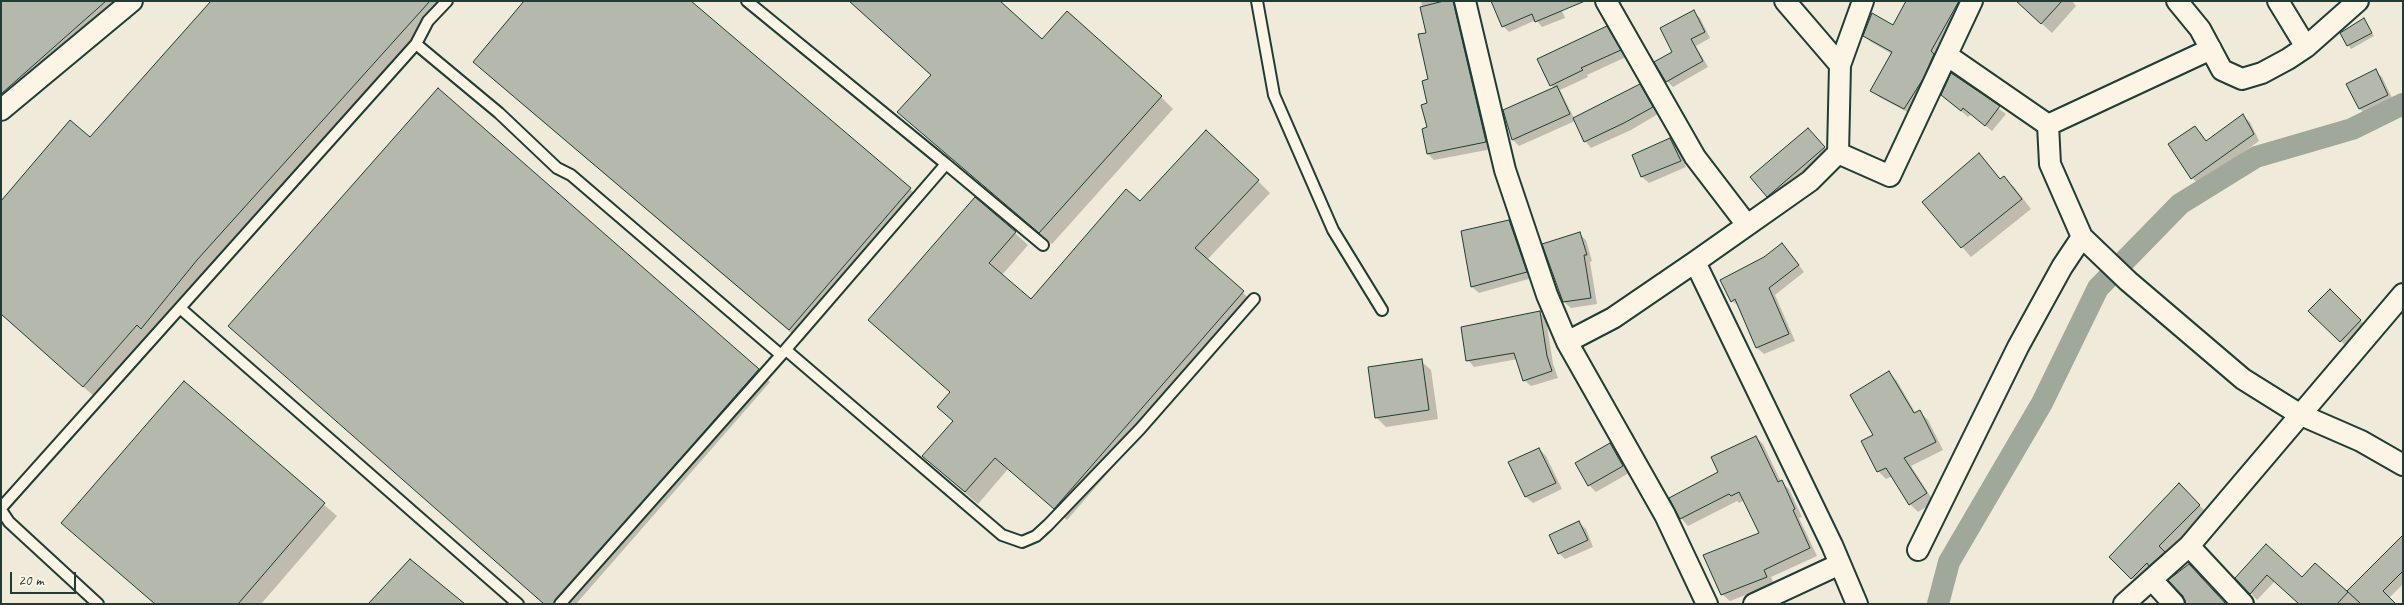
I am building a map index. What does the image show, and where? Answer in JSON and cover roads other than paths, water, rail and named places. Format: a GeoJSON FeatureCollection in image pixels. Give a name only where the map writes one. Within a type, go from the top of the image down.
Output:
{"type":"FeatureCollection","features":[{"type":"Feature","properties":{"kind":"street"},"geometry":{"type":"LineString","coordinates":[[1,110],[132,1]]}},
{"type":"Feature","properties":{"kind":"street"},"geometry":{"type":"LineString","coordinates":[[1465,1],[1505,170],[1547,295],[1567,342],[1665,515],[1707,604]]}},
{"type":"Feature","properties":{"kind":"street"},"geometry":{"type":"LineString","coordinates":[[1606,1],[1695,157],[1747,225]]}},
{"type":"Feature","properties":{"kind":"street"},"geometry":{"type":"LineString","coordinates":[[1785,1],[1840,65]]}},
{"type":"Feature","properties":{"kind":"street"},"geometry":{"type":"LineString","coordinates":[[1567,342],[1613,318],[1695,262],[1810,180],[1838,153],[1840,65],[1863,1]]}},
{"type":"Feature","properties":{"kind":"street"},"geometry":{"type":"LineString","coordinates":[[1838,153],[1890,176],[1948,56],[1972,1]]}},
{"type":"Feature","properties":{"kind":"street"},"geometry":{"type":"LineString","coordinates":[[2176,1],[2200,29],[2222,70],[2242,78],[2262,73],[2306,47],[2358,1]]}},
{"type":"Feature","properties":{"kind":"street"},"geometry":{"type":"LineString","coordinates":[[2278,1],[2306,47]]}},
{"type":"Feature","properties":{"kind":"street"},"geometry":{"type":"LineString","coordinates":[[2048,125],[2211,49]]}},
{"type":"Feature","properties":{"kind":"street"},"geometry":{"type":"LineString","coordinates":[[1948,56],[2048,125]]}},
{"type":"Feature","properties":{"kind":"street"},"geometry":{"type":"LineString","coordinates":[[2048,125],[2050,164],[2084,240],[2243,379],[2299,414],[2361,441],[2403,465]]}},
{"type":"Feature","properties":{"kind":"street"},"geometry":{"type":"LineString","coordinates":[[1918,550],[2018,347],[2062,267],[2084,240]]}},
{"type":"Feature","properties":{"kind":"street"},"geometry":{"type":"LineString","coordinates":[[1695,262],[1840,564],[1857,604]]}},
{"type":"Feature","properties":{"kind":"street"},"geometry":{"type":"LineString","coordinates":[[2124,604],[2189,546],[2299,414],[2403,294]]}},
{"type":"Feature","properties":{"kind":"street"},"geometry":{"type":"LineString","coordinates":[[2189,546],[2243,604]]}},
{"type":"Feature","properties":{"kind":"street"},"geometry":{"type":"LineString","coordinates":[[1754,604],[1840,564]]}},
{"type":"Feature","properties":{"kind":"street"},"geometry":{"type":"LineString","coordinates":[[2152,580],[2174,604]]}},
{"type":"Feature","properties":{"kind":"lane"},"geometry":{"type":"LineString","coordinates":[[98,604],[9,522],[1,509],[416,44],[428,22],[447,1]]}},
{"type":"Feature","properties":{"kind":"lane"},"geometry":{"type":"LineString","coordinates":[[747,1],[1044,245]]}},
{"type":"Feature","properties":{"kind":"lane"},"geometry":{"type":"LineString","coordinates":[[1257,1],[1274,95],[1333,230],[1382,310]]}},
{"type":"Feature","properties":{"kind":"lane"},"geometry":{"type":"LineString","coordinates":[[416,44],[498,114],[557,168],[572,175],[1002,535],[1022,542],[1036,536],[1048,525],[1133,436],[1254,299]]}},
{"type":"Feature","properties":{"kind":"lane"},"geometry":{"type":"LineString","coordinates":[[560,604],[784,353],[946,164]]}},
{"type":"Feature","properties":{"kind":"lane"},"geometry":{"type":"LineString","coordinates":[[180,308],[518,604]]}},
{"type":"Feature","properties":{"kind":"waterway"},"geometry":{"type":"LineString","coordinates":[[1938,604],[1949,562],[2042,403],[2098,288],[2180,204],[2256,157],[2352,129],[2403,104]]}}]}
